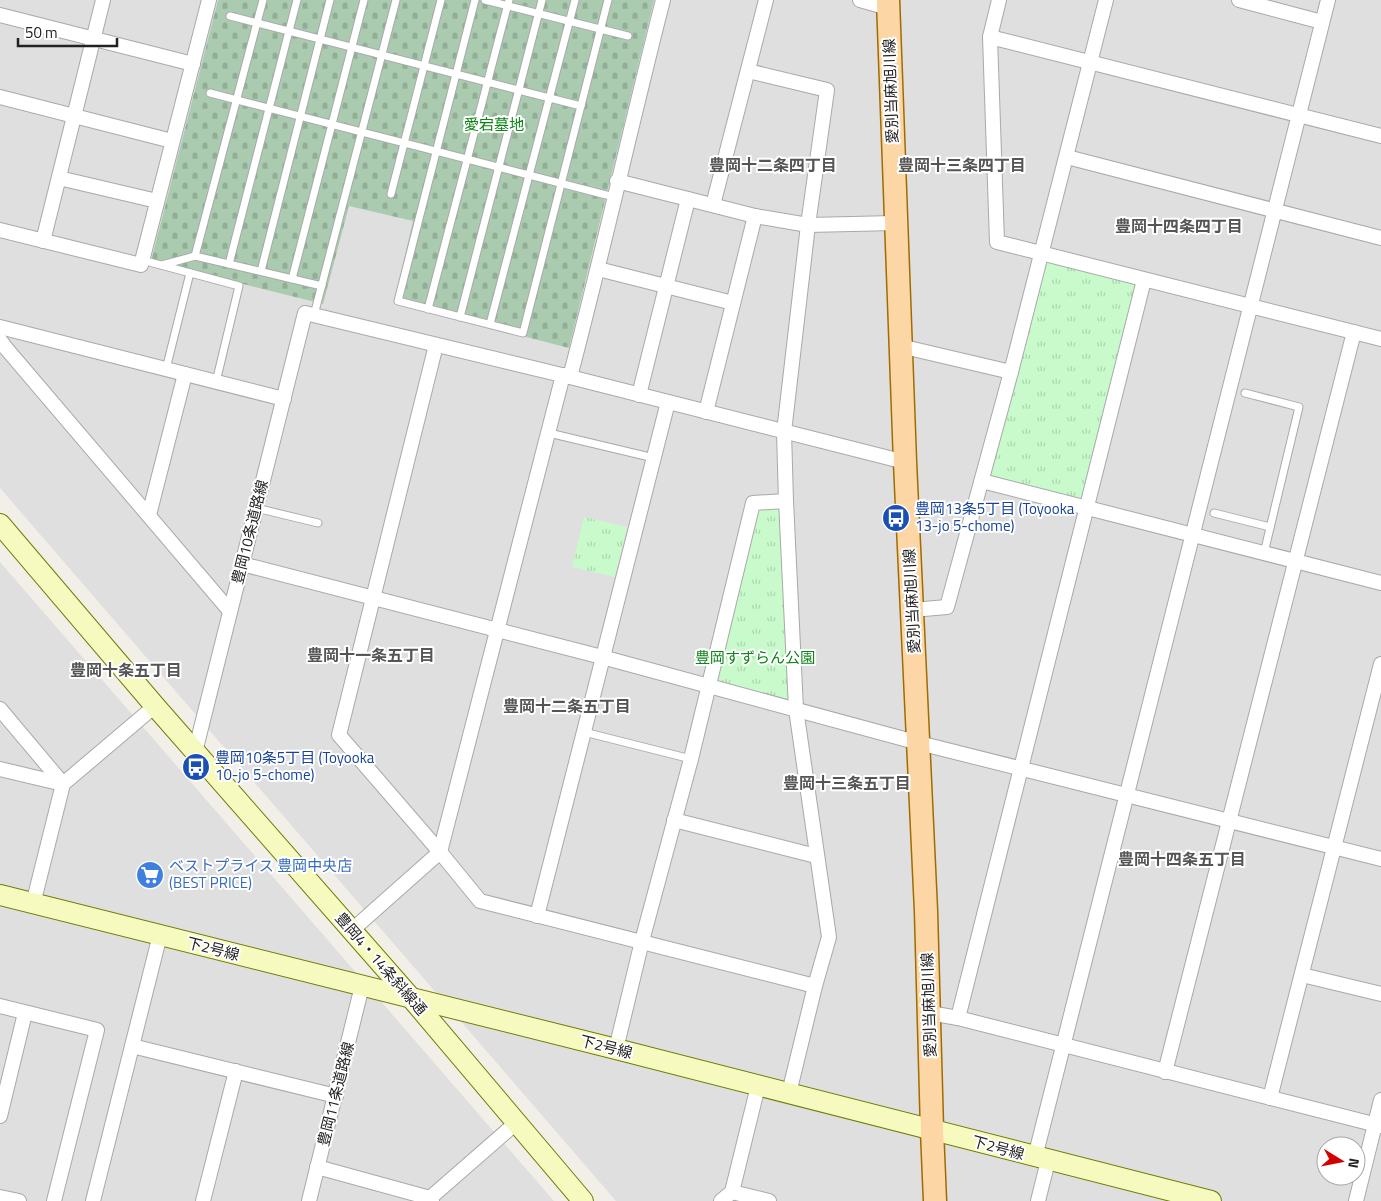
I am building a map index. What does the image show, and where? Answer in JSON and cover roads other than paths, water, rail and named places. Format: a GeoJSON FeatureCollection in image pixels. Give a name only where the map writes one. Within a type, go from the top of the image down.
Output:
{"type":"FeatureCollection","features":[{"type":"Feature","properties":{"kind":"main road","name":"愛別当麻旭川線"},"geometry":{"type":"LineString","coordinates":[[888,4],[900,346],[930,1013],[935,1201]]}},
{"type":"Feature","properties":{"kind":"street"},"geometry":{"type":"LineString","coordinates":[[43,241],[103,0]]}},
{"type":"Feature","properties":{"kind":"street"},"geometry":{"type":"LineString","coordinates":[[0,230],[141,265],[209,0]]}},
{"type":"Feature","properties":{"kind":"street"},"geometry":{"type":"LineString","coordinates":[[351,931],[440,852],[549,433],[598,269],[617,181],[663,0]]}},
{"type":"Feature","properties":{"kind":"street"},"geometry":{"type":"LineString","coordinates":[[713,205],[766,0]]}},
{"type":"Feature","properties":{"kind":"street"},"geometry":{"type":"LineString","coordinates":[[860,0],[888,4]]}},
{"type":"Feature","properties":{"kind":"street"},"geometry":{"type":"LineString","coordinates":[[999,0],[990,37],[996,242],[1381,339]]}},
{"type":"Feature","properties":{"kind":"street"},"geometry":{"type":"LineString","coordinates":[[912,610],[947,607],[1012,372],[1092,62],[1106,0]]}},
{"type":"Feature","properties":{"kind":"street"},"geometry":{"type":"LineString","coordinates":[[1239,0],[1322,22]]}},
{"type":"Feature","properties":{"kind":"street"},"geometry":{"type":"LineString","coordinates":[[1038,1201],[1042,1159],[1063,1046],[1328,0]]}},
{"type":"Feature","properties":{"kind":"street"},"geometry":{"type":"LineString","coordinates":[[0,15],[193,64]]}},
{"type":"Feature","properties":{"kind":"street"},"geometry":{"type":"LineString","coordinates":[[990,37],[1381,136]]}},
{"type":"Feature","properties":{"kind":"street"},"geometry":{"type":"LineString","coordinates":[[748,71],[827,90],[808,225],[784,432],[796,709],[829,937],[789,1094]]}},
{"type":"Feature","properties":{"kind":"street"},"geometry":{"type":"LineString","coordinates":[[0,98],[172,141]]}},
{"type":"Feature","properties":{"kind":"street"},"geometry":{"type":"LineString","coordinates":[[1067,157],[1381,238]]}},
{"type":"Feature","properties":{"kind":"street"},"geometry":{"type":"LineString","coordinates":[[58,178],[157,201]]}},
{"type":"Feature","properties":{"kind":"street"},"geometry":{"type":"LineString","coordinates":[[617,181],[755,216],[808,225],[895,223]]}},
{"type":"Feature","properties":{"kind":"street"},"geometry":{"type":"LineString","coordinates":[[639,395],[688,199]]}},
{"type":"Feature","properties":{"kind":"street"},"geometry":{"type":"LineString","coordinates":[[706,412],[755,216]]}},
{"type":"Feature","properties":{"kind":"street"},"geometry":{"type":"LineString","coordinates":[[598,269],[733,303]]}},
{"type":"Feature","properties":{"kind":"street"},"geometry":{"type":"LineString","coordinates":[[958,1018],[1144,280]]}},
{"type":"Feature","properties":{"kind":"street"},"geometry":{"type":"LineString","coordinates":[[309,314],[566,376],[905,462]]}},
{"type":"Feature","properties":{"kind":"street","name":"豊岡10条道路線"},"geometry":{"type":"LineString","coordinates":[[195,752],[229,610],[284,399],[309,314]]}},
{"type":"Feature","properties":{"kind":"street"},"geometry":{"type":"LineString","coordinates":[[0,327],[284,399]]}},
{"type":"Feature","properties":{"kind":"street"},"geometry":{"type":"LineString","coordinates":[[1165,1072],[1354,332]]}},
{"type":"Feature","properties":{"kind":"street"},"geometry":{"type":"LineString","coordinates":[[0,340],[229,610]]}},
{"type":"Feature","properties":{"kind":"street"},"geometry":{"type":"LineString","coordinates":[[436,345],[338,735],[440,852],[480,902],[642,941],[815,986]]}},
{"type":"Feature","properties":{"kind":"street"},"geometry":{"type":"LineString","coordinates":[[900,346],[1012,372]]}},
{"type":"Feature","properties":{"kind":"street"},"geometry":{"type":"LineString","coordinates":[[148,515],[185,374]]}},
{"type":"Feature","properties":{"kind":"street"},"geometry":{"type":"LineString","coordinates":[[537,916],[668,402]]}},
{"type":"Feature","properties":{"kind":"street"},"geometry":{"type":"LineString","coordinates":[[982,481],[1381,583]]}},
{"type":"Feature","properties":{"kind":"street"},"geometry":{"type":"LineString","coordinates":[[616,1049],[642,941],[691,759],[753,503],[786,501]]}},
{"type":"Feature","properties":{"kind":"street","name":"豊岡4・14条斜線通"},"geometry":{"type":"LineString","coordinates":[[0,524],[195,752],[412,999],[516,1123],[574,1197]]}},
{"type":"Feature","properties":{"kind":"street"},"geometry":{"type":"LineString","coordinates":[[242,564],[709,685],[919,743],[1381,859]]}},
{"type":"Feature","properties":{"kind":"street"},"geometry":{"type":"LineString","coordinates":[[1270,1098],[1381,664]]}},
{"type":"Feature","properties":{"kind":"street"},"geometry":{"type":"LineString","coordinates":[[33,904],[63,784],[156,706]]}},
{"type":"Feature","properties":{"kind":"street"},"geometry":{"type":"LineString","coordinates":[[0,709],[63,784]]}},
{"type":"Feature","properties":{"kind":"street"},"geometry":{"type":"LineString","coordinates":[[0,769],[63,784]]}},
{"type":"Feature","properties":{"kind":"street"},"geometry":{"type":"LineString","coordinates":[[674,820],[816,856]]}},
{"type":"Feature","properties":{"kind":"street","name":"下2号線"},"geometry":{"type":"LineString","coordinates":[[0,895],[616,1049],[1211,1201]]}},
{"type":"Feature","properties":{"kind":"street"},"geometry":{"type":"LineString","coordinates":[[93,1201],[160,935]]}},
{"type":"Feature","properties":{"kind":"street"},"geometry":{"type":"LineString","coordinates":[[1302,975],[1381,994]]}},
{"type":"Feature","properties":{"kind":"street","name":"豊岡11条道路線"},"geometry":{"type":"LineString","coordinates":[[309,1201],[362,986]]}},
{"type":"Feature","properties":{"kind":"street"},"geometry":{"type":"LineString","coordinates":[[0,1006],[97,1030],[54,1201]]}},
{"type":"Feature","properties":{"kind":"street"},"geometry":{"type":"LineString","coordinates":[[0,1116],[25,1013]]}},
{"type":"Feature","properties":{"kind":"street"},"geometry":{"type":"LineString","coordinates":[[930,1013],[958,1018],[1378,1125]]}},
{"type":"Feature","properties":{"kind":"street"},"geometry":{"type":"LineString","coordinates":[[132,1046],[336,1096]]}},
{"type":"Feature","properties":{"kind":"street"},"geometry":{"type":"LineString","coordinates":[[203,1201],[236,1071]]}},
{"type":"Feature","properties":{"kind":"street"},"geometry":{"type":"LineString","coordinates":[[736,1196],[758,1086]]}},
{"type":"Feature","properties":{"kind":"street"},"geometry":{"type":"LineString","coordinates":[[1356,1201],[1378,1125],[1381,1100]]}},
{"type":"Feature","properties":{"kind":"street"},"geometry":{"type":"LineString","coordinates":[[317,1167],[430,1200],[516,1123]]}},
{"type":"Feature","properties":{"kind":"street"},"geometry":{"type":"LineString","coordinates":[[0,1196],[19,1201]]}},
{"type":"Feature","properties":{"kind":"street"},"geometry":{"type":"LineString","coordinates":[[721,1201],[736,1196],[769,1201]]}},
{"type":"Feature","properties":{"kind":"lane"},"geometry":{"type":"LineString","coordinates":[[195,256],[262,0]]}},
{"type":"Feature","properties":{"kind":"lane"},"geometry":{"type":"LineString","coordinates":[[229,264],[297,0]]}},
{"type":"Feature","properties":{"kind":"lane"},"geometry":{"type":"LineString","coordinates":[[260,271],[330,0]]}},
{"type":"Feature","properties":{"kind":"lane"},"geometry":{"type":"LineString","coordinates":[[292,279],[364,0]]}},
{"type":"Feature","properties":{"kind":"lane"},"geometry":{"type":"LineString","coordinates":[[309,314],[322,286],[396,0]]}},
{"type":"Feature","properties":{"kind":"lane"},"geometry":{"type":"LineString","coordinates":[[391,194],[441,0]]}},
{"type":"Feature","properties":{"kind":"lane"},"geometry":{"type":"LineString","coordinates":[[475,0],[398,301],[523,333],[608,0]]}},
{"type":"Feature","properties":{"kind":"lane"},"geometry":{"type":"LineString","coordinates":[[485,0],[508,3],[539,14],[628,36]]}},
{"type":"Feature","properties":{"kind":"lane"},"geometry":{"type":"LineString","coordinates":[[460,317],[542,0]]}},
{"type":"Feature","properties":{"kind":"lane"},"geometry":{"type":"LineString","coordinates":[[490,324],[576,0]]}},
{"type":"Feature","properties":{"kind":"lane"},"geometry":{"type":"LineString","coordinates":[[428,309],[508,3]]}},
{"type":"Feature","properties":{"kind":"lane"},"geometry":{"type":"LineString","coordinates":[[230,16],[581,106]]}},
{"type":"Feature","properties":{"kind":"lane"},"geometry":{"type":"LineString","coordinates":[[210,93],[614,197]]}},
{"type":"Feature","properties":{"kind":"lane"},"geometry":{"type":"LineString","coordinates":[[160,265],[195,256],[322,286]]}},
{"type":"Feature","properties":{"kind":"lane"},"geometry":{"type":"LineString","coordinates":[[142,260],[239,286],[216,382]]}},
{"type":"Feature","properties":{"kind":"lane"},"geometry":{"type":"LineString","coordinates":[[166,369],[190,273]]}},
{"type":"Feature","properties":{"kind":"lane"},"geometry":{"type":"LineString","coordinates":[[1245,393],[1299,407],[1264,553]]}},
{"type":"Feature","properties":{"kind":"lane"},"geometry":{"type":"LineString","coordinates":[[549,433],[654,458]]}},
{"type":"Feature","properties":{"kind":"lane"},"geometry":{"type":"LineString","coordinates":[[256,508],[318,523]]}},
{"type":"Feature","properties":{"kind":"lane"},"geometry":{"type":"LineString","coordinates":[[1214,514],[1270,527]]}},
{"type":"Feature","properties":{"kind":"lane"},"geometry":{"type":"LineString","coordinates":[[584,732],[691,759]]}},
{"type":"Feature","properties":{"kind":"place","name":"豊岡13条5丁目 (Toyooka 13-jo 5-chome)"},"geometry":{"type":"Point","coordinates":[896,518]}},
{"type":"Feature","properties":{"kind":"place","name":"豊岡10条5丁目 (Toyooka 10-jo 5-chome)"},"geometry":{"type":"Point","coordinates":[196,767]}},
{"type":"Feature","properties":{"kind":"place","name":"ベストプライス 豊岡中央店 (BEST PRICE)"},"geometry":{"type":"Point","coordinates":[150,875]}},
{"type":"Feature","properties":{"kind":"district","name":"豊岡十二条四丁目"},"geometry":{"type":"Point","coordinates":[773,165]}},
{"type":"Feature","properties":{"kind":"district","name":"豊岡十三条四丁目"},"geometry":{"type":"Point","coordinates":[962,165]}},
{"type":"Feature","properties":{"kind":"district","name":"豊岡十四条四丁目"},"geometry":{"type":"Point","coordinates":[1179,226]}},
{"type":"Feature","properties":{"kind":"district","name":"豊岡十一条五丁目"},"geometry":{"type":"Point","coordinates":[371,655]}},
{"type":"Feature","properties":{"kind":"district","name":"豊岡十条五丁目"},"geometry":{"type":"Point","coordinates":[126,670]}},
{"type":"Feature","properties":{"kind":"district","name":"豊岡十二条五丁目"},"geometry":{"type":"Point","coordinates":[567,706]}},
{"type":"Feature","properties":{"kind":"district","name":"豊岡十三条五丁目"},"geometry":{"type":"Point","coordinates":[847,783]}},
{"type":"Feature","properties":{"kind":"district","name":"豊岡十四条五丁目"},"geometry":{"type":"Point","coordinates":[1182,859]}},
{"type":"Feature","properties":{"kind":"park label","name":"愛宕墓地"},"geometry":{"type":"Point","coordinates":[494,125]}},
{"type":"Feature","properties":{"kind":"park label","name":"豊岡すずらん公園"},"geometry":{"type":"Point","coordinates":[755,658]}}]}
